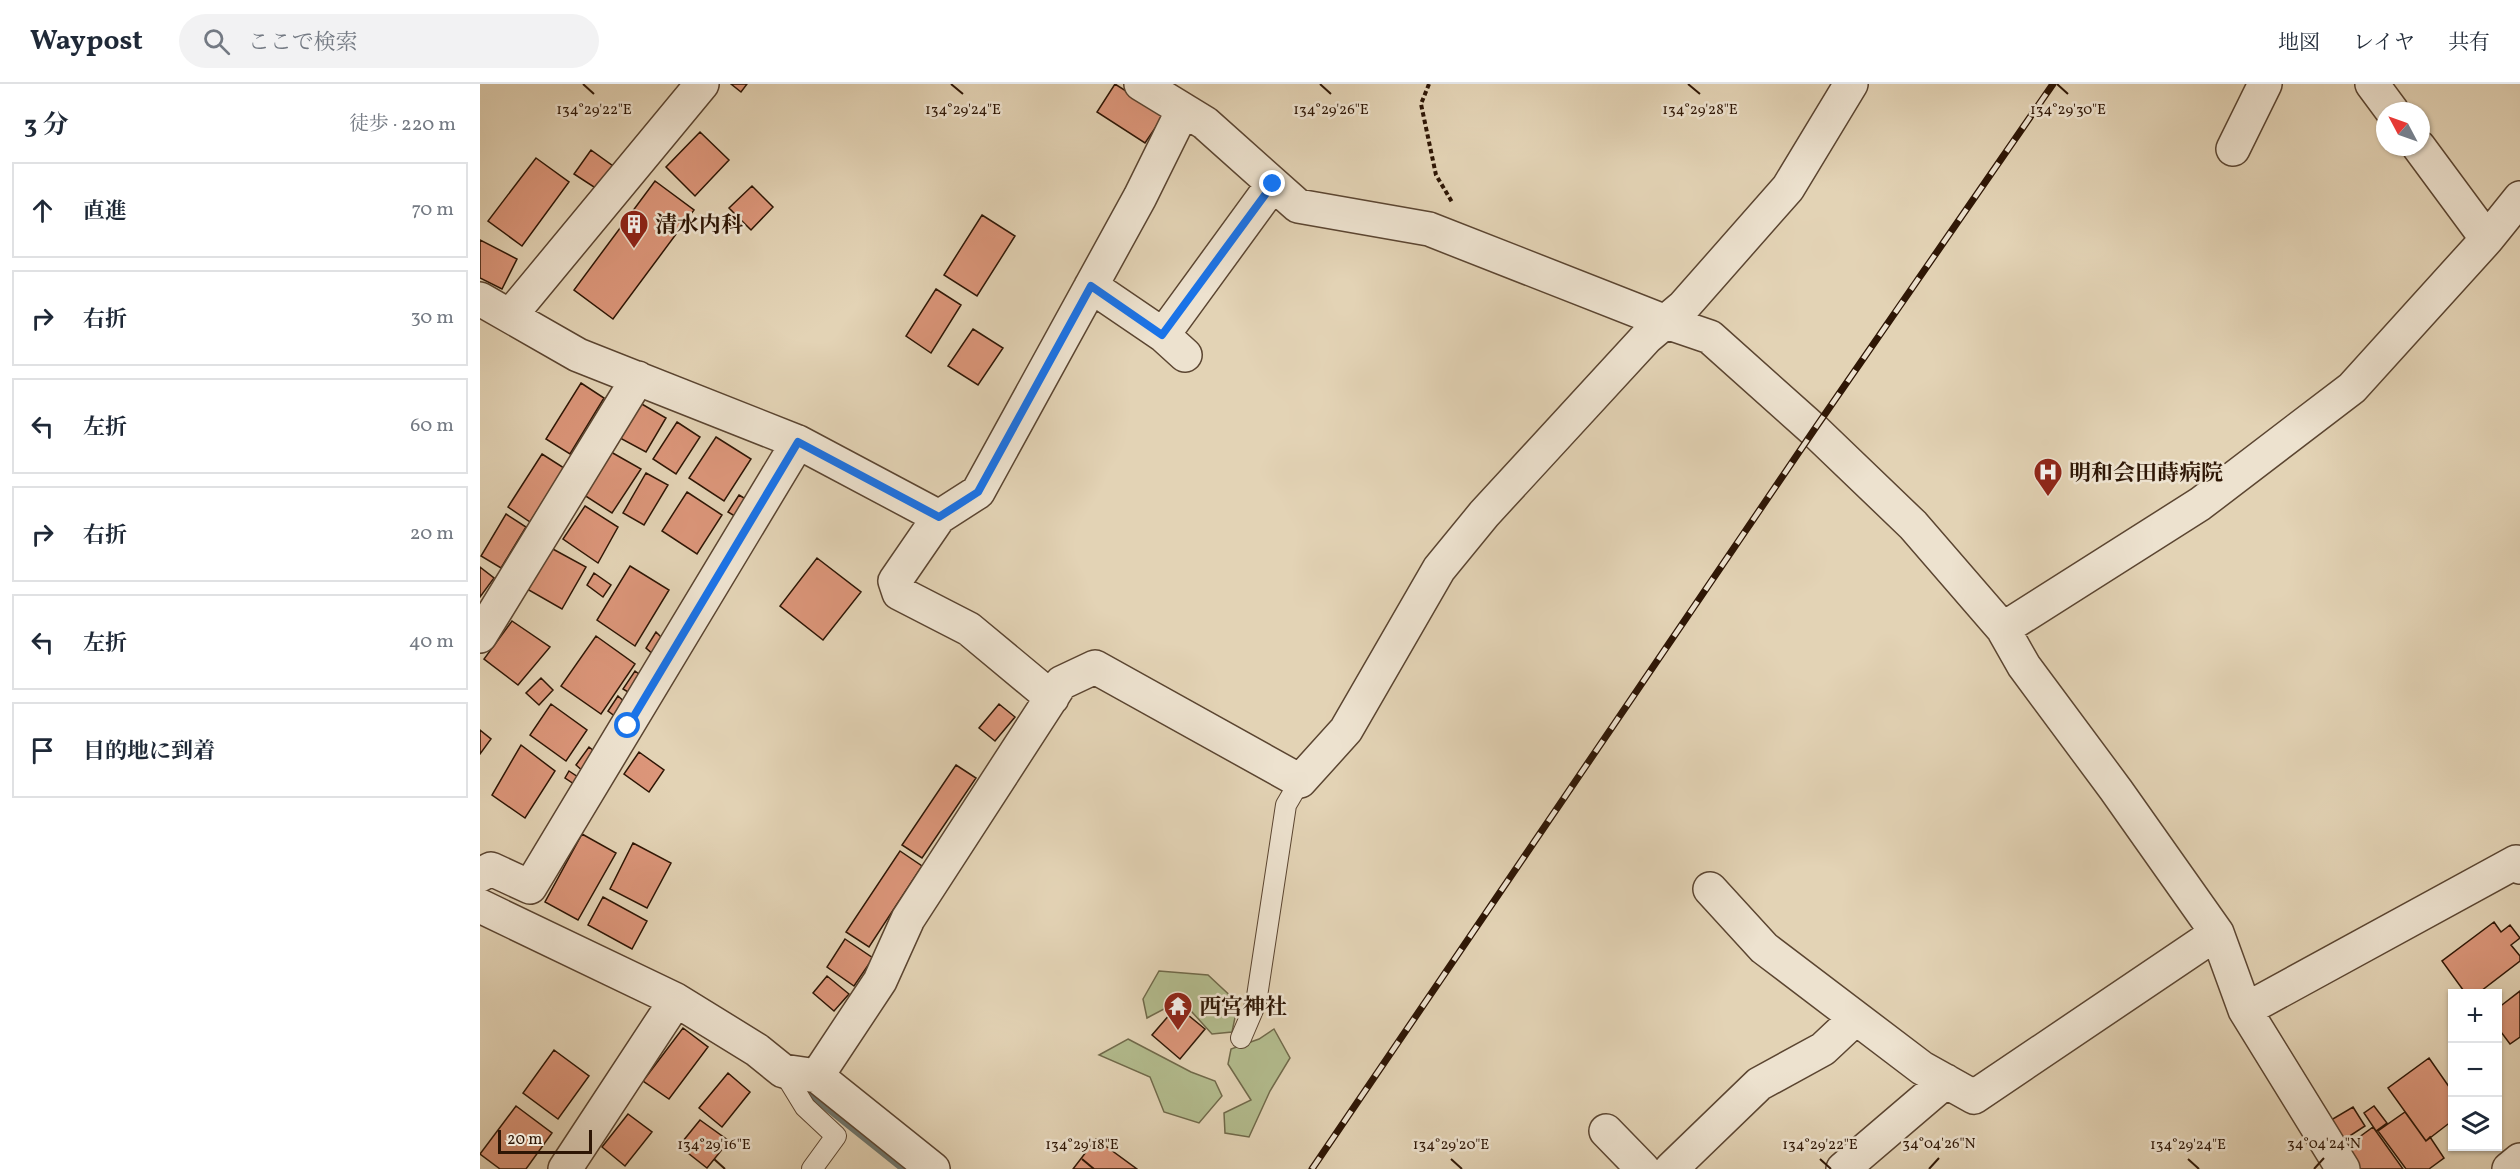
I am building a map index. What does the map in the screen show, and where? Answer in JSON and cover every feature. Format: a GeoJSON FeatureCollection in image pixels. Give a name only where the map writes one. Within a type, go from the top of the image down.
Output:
{"type":"FeatureCollection","features":[{"type":"Feature","properties":{"kind":"street"},"geometry":{"type":"LineString","coordinates":[[510,316],[702,84]]}},
{"type":"Feature","properties":{"kind":"street"},"geometry":{"type":"LineString","coordinates":[[1141,84],[1205,123],[1298,206],[1429,229],[1710,337],[1814,430],[1913,525],[2002,629],[2024,666],[2116,790],[2217,933],[2245,1010],[2343,1169]]}},
{"type":"Feature","properties":{"kind":"street"},"geometry":{"type":"LineString","coordinates":[[800,1073],[880,981],[908,919],[1061,683],[1095,667],[1300,781],[1346,730],[1439,569],[1484,514],[1646,338],[1684,306],[1788,188],[1851,84]]}},
{"type":"Feature","properties":{"kind":"street"},"geometry":{"type":"LineString","coordinates":[[2233,149],[2265,84]]}},
{"type":"Feature","properties":{"kind":"street"},"geometry":{"type":"LineString","coordinates":[[2372,84],[2385,102]]}},
{"type":"Feature","properties":{"kind":"street"},"geometry":{"type":"LineString","coordinates":[[1052,698],[969,629],[899,593],[896,581],[939,517],[978,492],[1140,197],[1182,110]]}},
{"type":"Feature","properties":{"kind":"street"},"geometry":{"type":"LineString","coordinates":[[2426,156],[2487,239]]}},
{"type":"Feature","properties":{"kind":"street"},"geometry":{"type":"LineString","coordinates":[[1091,286],[1174,345],[1273,184]]}},
{"type":"Feature","properties":{"kind":"street"},"geometry":{"type":"LineString","coordinates":[[2002,629],[2200,504],[2352,388],[2487,239],[2520,198]]}},
{"type":"Feature","properties":{"kind":"street"},"geometry":{"type":"LineString","coordinates":[[480,299],[578,355],[798,442],[939,517]]}},
{"type":"Feature","properties":{"kind":"street"},"geometry":{"type":"LineString","coordinates":[[480,636],[638,378]]}},
{"type":"Feature","properties":{"kind":"street"},"geometry":{"type":"LineString","coordinates":[[480,874],[491,869],[530,887],[798,442]]}},
{"type":"Feature","properties":{"kind":"street"},"geometry":{"type":"LineString","coordinates":[[2245,1010],[2516,862],[2520,867]]}},
{"type":"Feature","properties":{"kind":"street"},"geometry":{"type":"LineString","coordinates":[[1710,889],[1764,948],[1922,1068],[1974,1097],[2217,933]]}},
{"type":"Feature","properties":{"kind":"street"},"geometry":{"type":"LineString","coordinates":[[480,906],[676,1000],[757,1050],[800,1073],[933,1169]]}},
{"type":"Feature","properties":{"kind":"street"},"geometry":{"type":"LineString","coordinates":[[565,1169],[676,1000]]}},
{"type":"Feature","properties":{"kind":"street"},"geometry":{"type":"LineString","coordinates":[[1671,1169],[1759,1083],[1823,1049],[1856,1018]]}},
{"type":"Feature","properties":{"kind":"street"},"geometry":{"type":"LineString","coordinates":[[1843,1169],[1946,1081]]}},
{"type":"Feature","properties":{"kind":"street"},"geometry":{"type":"LineString","coordinates":[[1606,1131],[1643,1169]]}},
{"type":"Feature","properties":{"kind":"street"},"geometry":{"type":"LineString","coordinates":[[2509,1169],[2520,1160]]}},
{"type":"Feature","properties":{"kind":"lane"},"geometry":{"type":"LineString","coordinates":[[1241,1038],[1256,1003],[1286,805],[1300,781]]}},
{"type":"Feature","properties":{"kind":"lane"},"geometry":{"type":"LineString","coordinates":[[800,1073],[805,1107],[836,1136],[812,1169]]}},
{"type":"Feature","properties":{"kind":"path"},"geometry":{"type":"LineString","coordinates":[[1429,84],[1421,104],[1436,175],[1453,203]]}},
{"type":"Feature","properties":{"kind":"green space"},"geometry":{"type":"Polygon","coordinates":[[[1159,971],[1208,975],[1238,1003],[1232,1032],[1212,1034],[1181,1000],[1147,1018],[1143,999],[1159,971]]]}},
{"type":"Feature","properties":{"kind":"green space"},"geometry":{"type":"Polygon","coordinates":[[[1274,1029],[1290,1058],[1270,1091],[1249,1137],[1225,1133],[1224,1113],[1251,1100],[1228,1064],[1231,1049],[1259,1039],[1274,1029]]]}},
{"type":"Feature","properties":{"kind":"green space"},"geometry":{"type":"Polygon","coordinates":[[[1128,1039],[1191,1072],[1215,1081],[1222,1096],[1199,1123],[1164,1112],[1150,1077],[1099,1055],[1128,1039]]]}},
{"type":"Feature","properties":{"kind":"building"},"geometry":{"type":"Polygon","coordinates":[[[731,84],[747,84],[741,92],[731,84]]]}},
{"type":"Feature","properties":{"kind":"building"},"geometry":{"type":"Polygon","coordinates":[[[1115,84],[1164,115],[1145,143],[1097,112],[1115,84]]]}},
{"type":"Feature","properties":{"kind":"building"},"geometry":{"type":"Polygon","coordinates":[[[700,132],[729,160],[695,196],[666,167],[700,132]]]}},
{"type":"Feature","properties":{"kind":"building"},"geometry":{"type":"Polygon","coordinates":[[[591,150],[613,166],[597,189],[574,174],[591,150]]]}},
{"type":"Feature","properties":{"kind":"building"},"geometry":{"type":"Polygon","coordinates":[[[536,158],[569,182],[522,246],[488,221],[536,158]]]}},
{"type":"Feature","properties":{"kind":"building","name":"清水内科"},"geometry":{"type":"Polygon","coordinates":[[[655,181],[694,210],[613,319],[574,290],[655,181]]]}},
{"type":"Feature","properties":{"kind":"building"},"geometry":{"type":"Polygon","coordinates":[[[752,186],[773,207],[751,230],[729,208],[752,186]]]}},
{"type":"Feature","properties":{"kind":"building"},"geometry":{"type":"Polygon","coordinates":[[[982,215],[1015,236],[977,296],[944,275],[982,215]]]}},
{"type":"Feature","properties":{"kind":"building"},"geometry":{"type":"Polygon","coordinates":[[[480,240],[517,259],[502,289],[480,278],[480,240]]]}},
{"type":"Feature","properties":{"kind":"building"},"geometry":{"type":"Polygon","coordinates":[[[936,289],[961,305],[931,353],[906,336],[936,289]]]}},
{"type":"Feature","properties":{"kind":"building"},"geometry":{"type":"Polygon","coordinates":[[[973,329],[1003,348],[978,385],[948,366],[973,329]]]}},
{"type":"Feature","properties":{"kind":"building"},"geometry":{"type":"Polygon","coordinates":[[[581,383],[604,398],[570,454],[546,439],[581,383]]]}},
{"type":"Feature","properties":{"kind":"building"},"geometry":{"type":"Polygon","coordinates":[[[640,403],[666,418],[646,452],[620,438],[640,403]]]}},
{"type":"Feature","properties":{"kind":"building"},"geometry":{"type":"Polygon","coordinates":[[[677,422],[700,437],[676,474],[653,459],[677,422]]]}},
{"type":"Feature","properties":{"kind":"building"},"geometry":{"type":"Polygon","coordinates":[[[716,437],[751,459],[724,501],[689,478],[716,437]]]}},
{"type":"Feature","properties":{"kind":"building"},"geometry":{"type":"Polygon","coordinates":[[[611,452],[641,469],[612,513],[584,495],[611,452]]]}},
{"type":"Feature","properties":{"kind":"building"},"geometry":{"type":"Polygon","coordinates":[[[542,454],[564,468],[530,522],[508,507],[542,454]]]}},
{"type":"Feature","properties":{"kind":"building"},"geometry":{"type":"Polygon","coordinates":[[[646,473],[668,485],[644,525],[623,513],[646,473]]]}},
{"type":"Feature","properties":{"kind":"building"},"geometry":{"type":"Polygon","coordinates":[[[687,492],[722,515],[697,554],[662,531],[687,492]]]}},
{"type":"Feature","properties":{"kind":"building"},"geometry":{"type":"Polygon","coordinates":[[[739,495],[749,501],[738,518],[728,512],[739,495]]]}},
{"type":"Feature","properties":{"kind":"building"},"geometry":{"type":"Polygon","coordinates":[[[585,506],[618,527],[598,563],[563,539],[585,506]]]}},
{"type":"Feature","properties":{"kind":"building"},"geometry":{"type":"Polygon","coordinates":[[[506,514],[526,527],[501,568],[481,556],[506,514]]]}},
{"type":"Feature","properties":{"kind":"building"},"geometry":{"type":"Polygon","coordinates":[[[551,548],[586,567],[562,609],[527,589],[551,548]]]}},
{"type":"Feature","properties":{"kind":"building"},"geometry":{"type":"Polygon","coordinates":[[[817,558],[861,592],[823,640],[780,606],[817,558]]]}},
{"type":"Feature","properties":{"kind":"building"},"geometry":{"type":"Polygon","coordinates":[[[630,566],[669,590],[635,646],[597,620],[630,566]]]}},
{"type":"Feature","properties":{"kind":"building"},"geometry":{"type":"Polygon","coordinates":[[[480,567],[494,578],[480,597],[480,567]]]}},
{"type":"Feature","properties":{"kind":"building"},"geometry":{"type":"Polygon","coordinates":[[[594,573],[611,585],[603,597],[587,585],[594,573]]]}},
{"type":"Feature","properties":{"kind":"building"},"geometry":{"type":"Polygon","coordinates":[[[512,621],[550,647],[518,685],[484,659],[512,621]]]}},
{"type":"Feature","properties":{"kind":"building"},"geometry":{"type":"Polygon","coordinates":[[[656,632],[664,640],[654,655],[646,648],[656,632]]]}},
{"type":"Feature","properties":{"kind":"building"},"geometry":{"type":"Polygon","coordinates":[[[596,636],[635,664],[601,714],[561,686],[596,636]]]}},
{"type":"Feature","properties":{"kind":"building"},"geometry":{"type":"Polygon","coordinates":[[[635,671],[644,678],[633,695],[623,689],[635,671]]]}},
{"type":"Feature","properties":{"kind":"building"},"geometry":{"type":"Polygon","coordinates":[[[541,678],[553,690],[539,705],[526,693],[541,678]]]}},
{"type":"Feature","properties":{"kind":"building"},"geometry":{"type":"Polygon","coordinates":[[[618,696],[627,704],[616,717],[608,711],[618,696]]]}},
{"type":"Feature","properties":{"kind":"building"},"geometry":{"type":"Polygon","coordinates":[[[551,704],[587,730],[566,761],[530,735],[551,704]]]}},
{"type":"Feature","properties":{"kind":"building"},"geometry":{"type":"Polygon","coordinates":[[[999,704],[1015,717],[995,741],[979,728],[999,704]]]}},
{"type":"Feature","properties":{"kind":"building"},"geometry":{"type":"Polygon","coordinates":[[[480,730],[491,739],[480,754],[480,730]]]}},
{"type":"Feature","properties":{"kind":"building"},"geometry":{"type":"Polygon","coordinates":[[[521,745],[555,771],[525,818],[492,795],[521,745]]]}},
{"type":"Feature","properties":{"kind":"building"},"geometry":{"type":"Polygon","coordinates":[[[589,747],[599,755],[585,773],[576,765],[589,747]]]}},
{"type":"Feature","properties":{"kind":"building"},"geometry":{"type":"Polygon","coordinates":[[[639,752],[664,770],[649,792],[624,774],[639,752]]]}},
{"type":"Feature","properties":{"kind":"building"},"geometry":{"type":"Polygon","coordinates":[[[956,765],[976,778],[922,858],[902,845],[956,765]]]}},
{"type":"Feature","properties":{"kind":"building"},"geometry":{"type":"Polygon","coordinates":[[[569,771],[578,777],[574,784],[565,778],[569,771]]]}},
{"type":"Feature","properties":{"kind":"building"},"geometry":{"type":"Polygon","coordinates":[[[582,834],[616,853],[578,920],[545,902],[582,834]]]}},
{"type":"Feature","properties":{"kind":"building"},"geometry":{"type":"Polygon","coordinates":[[[633,843],[671,863],[647,908],[610,889],[633,843]]]}},
{"type":"Feature","properties":{"kind":"building"},"geometry":{"type":"Polygon","coordinates":[[[900,851],[922,866],[869,947],[846,932],[900,851]]]}},
{"type":"Feature","properties":{"kind":"building"},"geometry":{"type":"Polygon","coordinates":[[[603,897],[647,921],[632,949],[588,925],[603,897]]]}},
{"type":"Feature","properties":{"kind":"building"},"geometry":{"type":"Polygon","coordinates":[[[2494,922],[2501,932],[2510,925],[2520,938],[2511,945],[2520,956],[2520,961],[2484,989],[2462,989],[2442,961],[2494,922]]]}},
{"type":"Feature","properties":{"kind":"building"},"geometry":{"type":"Polygon","coordinates":[[[845,939],[873,958],[854,986],[827,967],[845,939]]]}},
{"type":"Feature","properties":{"kind":"building"},"geometry":{"type":"Polygon","coordinates":[[[827,976],[849,994],[834,1011],[813,993],[827,976]]]}},
{"type":"Feature","properties":{"kind":"building"},"geometry":{"type":"Polygon","coordinates":[[[2520,991],[2520,1037],[2510,1044],[2502,1033],[2502,1005],[2520,991]]]}},
{"type":"Feature","properties":{"kind":"building","name":"西宮神社"},"geometry":{"type":"Polygon","coordinates":[[[1177,1006],[1205,1029],[1180,1059],[1152,1035],[1177,1006]]]}},
{"type":"Feature","properties":{"kind":"building"},"geometry":{"type":"Polygon","coordinates":[[[683,1028],[708,1047],[669,1099],[643,1081],[683,1028]]]}},
{"type":"Feature","properties":{"kind":"building"},"geometry":{"type":"Polygon","coordinates":[[[554,1050],[589,1076],[558,1119],[523,1093],[554,1050]]]}},
{"type":"Feature","properties":{"kind":"building"},"geometry":{"type":"Polygon","coordinates":[[[2429,1058],[2448,1085],[2448,1124],[2426,1141],[2388,1088],[2429,1058]]]}},
{"type":"Feature","properties":{"kind":"building"},"geometry":{"type":"Polygon","coordinates":[[[728,1073],[750,1092],[722,1127],[699,1108],[728,1073]]]}},
{"type":"Feature","properties":{"kind":"building"},"geometry":{"type":"Polygon","coordinates":[[[516,1106],[552,1133],[526,1169],[500,1169],[480,1154],[516,1106]]]}},
{"type":"Feature","properties":{"kind":"building"},"geometry":{"type":"Polygon","coordinates":[[[2374,1106],[2387,1123],[2376,1131],[2364,1113],[2374,1106]]]}},
{"type":"Feature","properties":{"kind":"building"},"geometry":{"type":"Polygon","coordinates":[[[2353,1107],[2365,1126],[2339,1143],[2326,1123],[2353,1107]]]}},
{"type":"Feature","properties":{"kind":"building"},"geometry":{"type":"Polygon","coordinates":[[[2405,1112],[2426,1141],[2430,1137],[2444,1158],[2429,1169],[2406,1169],[2378,1131],[2405,1112]]]}},
{"type":"Feature","properties":{"kind":"building"},"geometry":{"type":"Polygon","coordinates":[[[628,1114],[652,1132],[625,1166],[602,1147],[628,1114]]]}},
{"type":"Feature","properties":{"kind":"building"},"geometry":{"type":"Polygon","coordinates":[[[700,1120],[729,1141],[707,1168],[679,1146],[700,1120]]]}},
{"type":"Feature","properties":{"kind":"building"},"geometry":{"type":"Polygon","coordinates":[[[2373,1127],[2403,1169],[2351,1169],[2339,1152],[2373,1127]]]}},
{"type":"Feature","properties":{"kind":"building"},"geometry":{"type":"Polygon","coordinates":[[[1096,1139],[1137,1169],[1073,1169],[1096,1139]]]}},
{"type":"Feature","properties":{"kind":"waterway"},"geometry":{"type":"LineString","coordinates":[[805,1084],[815,1097],[905,1169]]}},
{"type":"Feature","properties":{"kind":"railway"},"geometry":{"type":"LineString","coordinates":[[1312,1169],[1814,430],[2053,84]]}},
{"type":"Feature","properties":{"kind":"place","name":"清水内科"},"geometry":{"type":"Point","coordinates":[634,250]}},
{"type":"Feature","properties":{"kind":"place","name":"明和会田蒔病院"},"geometry":{"type":"Point","coordinates":[2048,498]}},
{"type":"Feature","properties":{"kind":"place","name":"西宮神社"},"geometry":{"type":"Point","coordinates":[1178,1032]}},
{"type":"Feature","properties":{"kind":"route"},"geometry":{"type":"LineString","coordinates":[[628,726],[798,442],[939,517],[978,492],[1091,286],[1162,335],[1273,184]]}}]}
